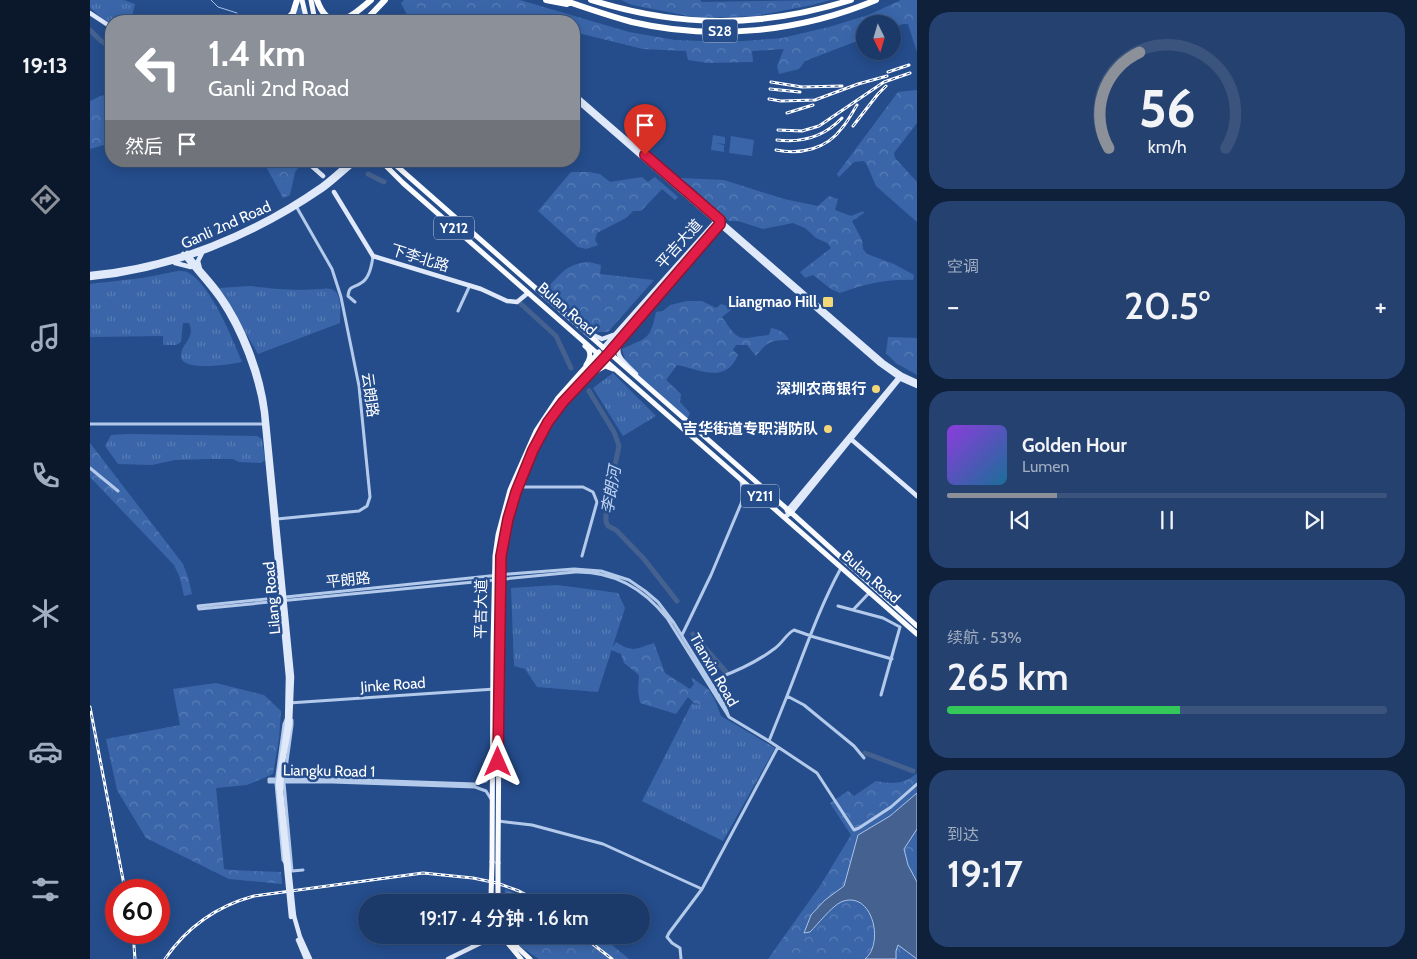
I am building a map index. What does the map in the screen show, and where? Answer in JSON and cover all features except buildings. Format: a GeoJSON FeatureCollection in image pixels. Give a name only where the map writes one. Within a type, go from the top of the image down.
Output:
{"type":"FeatureCollection","features":[{"type":"Feature","properties":{"kind":"highway"},"geometry":{"type":"LineString","coordinates":[[290,15],[297,0]]}},
{"type":"Feature","properties":{"kind":"highway"},"geometry":{"type":"LineString","coordinates":[[317,0],[324,15]]}},
{"type":"Feature","properties":{"kind":"highway"},"geometry":{"type":"LineString","coordinates":[[353,15],[371,0]]}},
{"type":"Feature","properties":{"kind":"highway"},"geometry":{"type":"LineString","coordinates":[[357,15],[371,0]]}},
{"type":"Feature","properties":{"kind":"highway"},"geometry":{"type":"LineString","coordinates":[[371,15],[385,0]]}},
{"type":"Feature","properties":{"kind":"highway"},"geometry":{"type":"LineString","coordinates":[[546,0],[583,7]]}},
{"type":"Feature","properties":{"kind":"highway","name":"S28"},"geometry":{"type":"LineString","coordinates":[[563,0],[619,18],[655,26],[719,31],[789,26],[835,15],[876,0]]}},
{"type":"Feature","properties":{"kind":"highway","name":"S28"},"geometry":{"type":"LineString","coordinates":[[591,0],[615,8],[656,17],[678,20],[742,22],[795,15],[851,0]]}},
{"type":"Feature","properties":{"kind":"highway"},"geometry":{"type":"LineString","coordinates":[[603,0],[615,8]]}},
{"type":"Feature","properties":{"kind":"main road"},"geometry":{"type":"LineString","coordinates":[[302,0],[306,15]]}},
{"type":"Feature","properties":{"kind":"main road"},"geometry":{"type":"LineString","coordinates":[[311,0],[314,15]]}},
{"type":"Feature","properties":{"kind":"main road","name":"Bulan Road"},"geometry":{"type":"LineString","coordinates":[[387,167],[917,634]]}},
{"type":"Feature","properties":{"kind":"main road","name":"Bulan Road"},"geometry":{"type":"LineString","coordinates":[[398,167],[917,626]]}},
{"type":"Feature","properties":{"kind":"main road"},"geometry":{"type":"LineString","coordinates":[[568,328],[589,351],[588,362],[578,376]]}},
{"type":"Feature","properties":{"kind":"main road","name":"平吉大道"},"geometry":{"type":"LineString","coordinates":[[496,894],[494,578],[496,549],[502,517],[510,490],[536,431],[551,408],[603,348]]}},
{"type":"Feature","properties":{"kind":"main road","name":"平吉大道"},"geometry":{"type":"LineString","coordinates":[[495,820],[492,801],[492,773],[500,577],[504,536],[518,487],[541,434],[563,402],[609,353]]}},
{"type":"Feature","properties":{"kind":"main road"},"geometry":{"type":"LineString","coordinates":[[580,383],[587,380],[599,368],[604,366],[624,376]]}},
{"type":"Feature","properties":{"kind":"main road"},"geometry":{"type":"LineString","coordinates":[[508,944],[521,959]]}},
{"type":"Feature","properties":{"kind":"main road"},"geometry":{"type":"LineString","coordinates":[[515,944],[530,959]]}},
{"type":"Feature","properties":{"kind":"street"},"geometry":{"type":"LineString","coordinates":[[90,12],[105,23]]}},
{"type":"Feature","properties":{"kind":"street"},"geometry":{"type":"LineString","coordinates":[[580,99],[900,377]]}},
{"type":"Feature","properties":{"kind":"street"},"geometry":{"type":"LineString","coordinates":[[580,103],[708,214],[719,221],[880,364],[900,377],[917,384]]}},
{"type":"Feature","properties":{"kind":"street"},"geometry":{"type":"LineString","coordinates":[[313,167],[323,176]]}},
{"type":"Feature","properties":{"kind":"street","name":"Ganli 2nd Road"},"geometry":{"type":"LineString","coordinates":[[90,274],[138,268],[204,251],[242,235],[295,204],[344,167]]}},
{"type":"Feature","properties":{"kind":"street","name":"Ganli 2nd Road"},"geometry":{"type":"LineString","coordinates":[[90,278],[139,272],[168,264],[324,189],[351,167]]}},
{"type":"Feature","properties":{"kind":"street","name":"下李北路"},"geometry":{"type":"LineString","coordinates":[[334,192],[373,256],[470,286],[512,302],[517,302],[528,292]]}},
{"type":"Feature","properties":{"kind":"street","name":"云朗路"},"geometry":{"type":"LineString","coordinates":[[275,519],[359,511],[368,506],[370,497],[358,386],[341,297],[332,269],[295,204]]}},
{"type":"Feature","properties":{"kind":"street"},"geometry":{"type":"LineString","coordinates":[[708,214],[711,221],[711,231],[728,231]]}},
{"type":"Feature","properties":{"kind":"street","name":"平吉大道"},"geometry":{"type":"LineString","coordinates":[[609,353],[719,221]]}},
{"type":"Feature","properties":{"kind":"street","name":"平吉大道"},"geometry":{"type":"LineString","coordinates":[[603,348],[711,231]]}},
{"type":"Feature","properties":{"kind":"street"},"geometry":{"type":"LineString","coordinates":[[200,270],[198,261],[204,251]]}},
{"type":"Feature","properties":{"kind":"street","name":"Lilang Road"},"geometry":{"type":"LineString","coordinates":[[186,255],[194,268],[222,302],[248,356],[258,386],[266,424]]}},
{"type":"Feature","properties":{"kind":"street","name":"Lilang Road"},"geometry":{"type":"LineString","coordinates":[[186,255],[224,300],[251,355],[263,391],[292,677],[281,792],[293,916],[308,959]]}},
{"type":"Feature","properties":{"kind":"street"},"geometry":{"type":"LineString","coordinates":[[355,302],[348,296],[349,289],[351,286],[361,284],[364,281],[372,264],[373,256]]}},
{"type":"Feature","properties":{"kind":"street"},"geometry":{"type":"LineString","coordinates":[[168,264],[184,264],[194,268]]}},
{"type":"Feature","properties":{"kind":"street"},"geometry":{"type":"LineString","coordinates":[[458,310],[470,286]]}},
{"type":"Feature","properties":{"kind":"street"},"geometry":{"type":"LineString","coordinates":[[582,330],[602,339],[612,336],[623,326]]}},
{"type":"Feature","properties":{"kind":"street"},"geometry":{"type":"LineString","coordinates":[[625,334],[619,344],[617,353],[636,373],[637,378]]}},
{"type":"Feature","properties":{"kind":"street"},"geometry":{"type":"LineString","coordinates":[[784,517],[900,377]]}},
{"type":"Feature","properties":{"kind":"street"},"geometry":{"type":"LineString","coordinates":[[90,424],[266,424]]}},
{"type":"Feature","properties":{"kind":"street"},"geometry":{"type":"LineString","coordinates":[[852,440],[917,496]]}},
{"type":"Feature","properties":{"kind":"street"},"geometry":{"type":"LineString","coordinates":[[90,468],[118,491]]}},
{"type":"Feature","properties":{"kind":"street"},"geometry":{"type":"LineString","coordinates":[[681,637],[711,575],[743,499],[740,479]]}},
{"type":"Feature","properties":{"kind":"street"},"geometry":{"type":"LineString","coordinates":[[518,487],[583,487],[593,492],[597,502],[582,556]]}},
{"type":"Feature","properties":{"kind":"street"},"geometry":{"type":"LineString","coordinates":[[841,567],[810,636],[769,741],[817,773],[854,830],[891,808],[917,784]]}},
{"type":"Feature","properties":{"kind":"street","name":"Tianxin Road"},"geometry":{"type":"LineString","coordinates":[[500,577],[582,568],[620,576],[638,585],[652,596],[664,610],[724,704],[729,717],[769,741]]}},
{"type":"Feature","properties":{"kind":"street","name":"平朗路"},"geometry":{"type":"LineString","coordinates":[[198,608],[500,577]]}},
{"type":"Feature","properties":{"kind":"street"},"geometry":{"type":"LineString","coordinates":[[853,610],[870,592]]}},
{"type":"Feature","properties":{"kind":"street"},"geometry":{"type":"LineString","coordinates":[[838,606],[883,618],[900,628],[882,696]]}},
{"type":"Feature","properties":{"kind":"street"},"geometry":{"type":"LineString","coordinates":[[718,678],[766,655],[776,648],[792,630],[892,659]]}},
{"type":"Feature","properties":{"kind":"street","name":"Jinke Road"},"geometry":{"type":"LineString","coordinates":[[290,703],[496,689]]}},
{"type":"Feature","properties":{"kind":"street"},"geometry":{"type":"LineString","coordinates":[[787,696],[804,705],[854,746],[864,758]]}},
{"type":"Feature","properties":{"kind":"street"},"geometry":{"type":"LineString","coordinates":[[289,717],[284,724],[276,780],[283,860],[292,871]]}},
{"type":"Feature","properties":{"kind":"street"},"geometry":{"type":"LineString","coordinates":[[289,717],[292,725],[284,780],[292,871]]}},
{"type":"Feature","properties":{"kind":"street"},"geometry":{"type":"LineString","coordinates":[[681,959],[682,953],[680,948],[667,937],[702,889],[778,747]]}},
{"type":"Feature","properties":{"kind":"street","name":"Liangku Road 1"},"geometry":{"type":"LineString","coordinates":[[284,780],[324,778],[475,784],[486,781],[492,773]]}},
{"type":"Feature","properties":{"kind":"street","name":"Liangku Road 1"},"geometry":{"type":"LineString","coordinates":[[276,780],[475,787],[486,791],[492,801]]}},
{"type":"Feature","properties":{"kind":"street"},"geometry":{"type":"LineString","coordinates":[[495,820],[532,825],[602,844],[702,889]]}},
{"type":"Feature","properties":{"kind":"street"},"geometry":{"type":"LineString","coordinates":[[292,871],[303,870]]}},
{"type":"Feature","properties":{"kind":"street"},"geometry":{"type":"LineString","coordinates":[[443,959],[473,944]]}},
{"type":"Feature","properties":{"kind":"street"},"geometry":{"type":"LineString","coordinates":[[448,959],[479,944]]}},
{"type":"Feature","properties":{"kind":"green space"},"geometry":{"type":"Polygon","coordinates":[[[90,0],[124,0],[135,4],[132,15],[105,15],[105,21],[90,8],[90,0]]]}},
{"type":"Feature","properties":{"kind":"green space"},"geometry":{"type":"Polygon","coordinates":[[[404,0],[520,0],[571,15],[407,15],[401,3],[404,0]]]}},
{"type":"Feature","properties":{"kind":"green space"},"geometry":{"type":"Polygon","coordinates":[[[621,0],[700,0],[702,2],[830,0],[755,16],[699,18],[632,5],[621,0]]]}},
{"type":"Feature","properties":{"kind":"green space"},"geometry":{"type":"Polygon","coordinates":[[[901,0],[917,0],[917,52],[908,24],[901,25],[901,15],[868,15],[901,0]]]}},
{"type":"Feature","properties":{"kind":"green space"},"geometry":{"type":"Polygon","coordinates":[[[302,7],[304,15],[293,15],[297,8],[302,7]]]}},
{"type":"Feature","properties":{"kind":"green space"},"geometry":{"type":"Polygon","coordinates":[[[580,18],[629,32],[675,40],[730,42],[782,38],[856,19],[856,41],[805,61],[799,69],[779,74],[777,66],[784,49],[752,51],[753,62],[708,63],[688,60],[686,51],[643,49],[580,33],[580,18]]]}},
{"type":"Feature","properties":{"kind":"green space"},"geometry":{"type":"Polygon","coordinates":[[[917,90],[917,123],[894,153],[895,158],[917,182],[917,222],[876,186],[864,161],[854,162],[839,177],[837,174],[898,92],[917,90]]]}},
{"type":"Feature","properties":{"kind":"green space"},"geometry":{"type":"Polygon","coordinates":[[[103,95],[105,97],[105,145],[90,149],[90,101],[103,95]]]}},
{"type":"Feature","properties":{"kind":"green space"},"geometry":{"type":"Polygon","coordinates":[[[713,135],[725,137],[725,144],[714,143],[724,145],[724,152],[711,150],[713,135]]]}},
{"type":"Feature","properties":{"kind":"green space"},"geometry":{"type":"Polygon","coordinates":[[[731,136],[754,140],[752,156],[729,153],[731,136]]]}},
{"type":"Feature","properties":{"kind":"green space"},"geometry":{"type":"Polygon","coordinates":[[[266,167],[299,167],[295,172],[290,195],[283,198],[266,167]]]}},
{"type":"Feature","properties":{"kind":"green space"},"geometry":{"type":"Polygon","coordinates":[[[571,172],[600,174],[610,182],[642,177],[648,182],[655,177],[678,197],[675,200],[662,189],[641,211],[633,211],[626,218],[597,233],[595,240],[598,245],[586,249],[578,247],[538,211],[571,172]]]}},
{"type":"Feature","properties":{"kind":"green space"},"geometry":{"type":"Polygon","coordinates":[[[680,178],[724,180],[784,199],[818,206],[829,196],[838,199],[835,210],[851,216],[863,211],[864,213],[852,221],[862,240],[863,249],[867,254],[894,264],[914,275],[913,280],[893,280],[876,283],[840,293],[831,289],[813,275],[805,278],[800,272],[831,248],[827,243],[816,238],[805,228],[793,223],[763,229],[738,221],[729,221],[680,178]]]}},
{"type":"Feature","properties":{"kind":"green space"},"geometry":{"type":"Polygon","coordinates":[[[589,262],[601,265],[600,274],[654,280],[608,332],[596,332],[547,288],[561,273],[570,267],[589,262]]]}},
{"type":"Feature","properties":{"kind":"green space"},"geometry":{"type":"Polygon","coordinates":[[[178,271],[189,273],[206,289],[233,340],[242,362],[197,366],[183,361],[182,351],[191,332],[189,323],[183,323],[181,342],[176,345],[163,345],[163,336],[90,337],[90,284],[142,278],[178,271]]]}},
{"type":"Feature","properties":{"kind":"green space"},"geometry":{"type":"Polygon","coordinates":[[[250,286],[303,290],[327,288],[333,290],[339,299],[340,323],[258,354],[219,288],[250,286]]]}},
{"type":"Feature","properties":{"kind":"green space"},"geometry":{"type":"Polygon","coordinates":[[[687,301],[702,301],[716,308],[721,304],[733,308],[722,317],[733,332],[741,338],[769,335],[771,328],[782,332],[789,340],[770,343],[756,356],[747,345],[736,345],[733,350],[738,355],[733,364],[726,370],[719,372],[703,372],[677,365],[666,380],[681,394],[680,402],[690,413],[687,420],[627,367],[622,349],[646,337],[652,328],[656,312],[663,311],[670,305],[687,301]]]}},
{"type":"Feature","properties":{"kind":"green space"},"geometry":{"type":"Polygon","coordinates":[[[888,337],[917,338],[917,375],[896,363],[886,353],[888,337]]]}},
{"type":"Feature","properties":{"kind":"green space"},"geometry":{"type":"Polygon","coordinates":[[[613,373],[656,416],[623,436],[593,388],[613,373]]]}},
{"type":"Feature","properties":{"kind":"green space"},"geometry":{"type":"Polygon","coordinates":[[[111,435],[257,436],[262,439],[265,460],[261,463],[239,462],[233,459],[206,459],[175,460],[152,465],[118,464],[105,446],[111,435]]]}},
{"type":"Feature","properties":{"kind":"green space"},"geometry":{"type":"Polygon","coordinates":[[[90,443],[183,564],[192,594],[184,596],[180,578],[174,565],[90,477],[90,443]]]}},
{"type":"Feature","properties":{"kind":"green space"},"geometry":{"type":"Polygon","coordinates":[[[557,585],[618,593],[625,608],[598,692],[537,687],[525,669],[514,666],[511,588],[557,585]]]}},
{"type":"Feature","properties":{"kind":"green space"},"geometry":{"type":"Polygon","coordinates":[[[616,642],[630,649],[654,643],[665,673],[690,689],[694,684],[691,677],[709,690],[715,700],[696,705],[688,697],[676,714],[640,703],[638,691],[639,675],[624,663],[621,654],[611,650],[616,642]]]}},
{"type":"Feature","properties":{"kind":"green space"},"geometry":{"type":"Polygon","coordinates":[[[216,683],[264,695],[281,711],[279,739],[273,774],[247,785],[216,788],[224,869],[281,872],[282,884],[229,879],[146,838],[117,790],[106,739],[180,725],[173,689],[216,683]]]}},
{"type":"Feature","properties":{"kind":"green space"},"geometry":{"type":"Polygon","coordinates":[[[715,700],[721,716],[775,748],[723,841],[642,801],[692,703],[696,705],[715,700]]]}},
{"type":"Feature","properties":{"kind":"green space"},"geometry":{"type":"Polygon","coordinates":[[[917,773],[917,959],[768,959],[820,886],[851,835],[830,803],[848,791],[854,796],[876,781],[897,783],[907,780],[917,773]]]}},
{"type":"Feature","properties":{"kind":"green space"},"geometry":{"type":"Polygon","coordinates":[[[505,889],[518,894],[505,894],[505,889]]]}},
{"type":"Feature","properties":{"kind":"green space"},"geometry":{"type":"Polygon","coordinates":[[[519,944],[611,944],[629,959],[539,959],[519,944]]]}},
{"type":"Feature","properties":{"kind":"shaded area"},"geometry":{"type":"Polygon","coordinates":[[[917,793],[917,829],[904,849],[908,865],[917,882],[917,959],[898,945],[896,959],[865,959],[871,951],[874,942],[872,920],[861,903],[852,900],[837,904],[810,932],[804,933],[811,915],[825,900],[844,886],[858,835],[890,816],[917,793]]]}},
{"type":"Feature","properties":{"kind":"waterway"},"geometry":{"type":"LineString","coordinates":[[211,0],[218,7],[237,13]]}},
{"type":"Feature","properties":{"kind":"waterway","name":"李朗河"},"geometry":{"type":"LineString","coordinates":[[90,30],[105,44]]}},
{"type":"Feature","properties":{"kind":"waterway","name":"李朗河"},"geometry":{"type":"LineString","coordinates":[[368,174],[384,182]]}},
{"type":"Feature","properties":{"kind":"waterway","name":"李朗河"},"geometry":{"type":"LineString","coordinates":[[521,304],[556,336],[571,368]]}},
{"type":"Feature","properties":{"kind":"waterway","name":"李朗河"},"geometry":{"type":"LineString","coordinates":[[589,391],[614,432],[619,446],[606,508],[606,522],[644,559],[677,601]]}},
{"type":"Feature","properties":{"kind":"waterway","name":"李朗河"},"geometry":{"type":"LineString","coordinates":[[693,634],[726,672]]}},
{"type":"Feature","properties":{"kind":"waterway","name":"李朗河"},"geometry":{"type":"LineString","coordinates":[[865,753],[913,771]]}},
{"type":"Feature","properties":{"kind":"railway"},"geometry":{"type":"LineString","coordinates":[[888,72],[909,65]]}},
{"type":"Feature","properties":{"kind":"railway"},"geometry":{"type":"LineString","coordinates":[[778,130],[802,131],[819,126],[884,82],[910,73]]}},
{"type":"Feature","properties":{"kind":"railway"},"geometry":{"type":"LineString","coordinates":[[769,99],[781,101],[815,100],[858,84],[887,76]]}},
{"type":"Feature","properties":{"kind":"railway"},"geometry":{"type":"LineString","coordinates":[[771,82],[802,87],[842,86]]}},
{"type":"Feature","properties":{"kind":"railway"},"geometry":{"type":"LineString","coordinates":[[853,126],[886,86]]}},
{"type":"Feature","properties":{"kind":"railway"},"geometry":{"type":"LineString","coordinates":[[770,89],[800,92]]}},
{"type":"Feature","properties":{"kind":"railway"},"geometry":{"type":"LineString","coordinates":[[787,113],[813,105]]}},
{"type":"Feature","properties":{"kind":"railway"},"geometry":{"type":"LineString","coordinates":[[776,150],[794,152],[821,146],[836,135],[857,105]]}},
{"type":"Feature","properties":{"kind":"railway"},"geometry":{"type":"LineString","coordinates":[[777,140],[786,141],[812,137],[828,130],[842,118]]}},
{"type":"Feature","properties":{"kind":"railway"},"geometry":{"type":"LineString","coordinates":[[90,707],[123,879]]}},
{"type":"Feature","properties":{"kind":"railway"},"geometry":{"type":"LineString","coordinates":[[165,959],[183,937],[204,919],[240,900],[254,896],[423,873],[473,878],[497,883],[525,894]]}},
{"type":"Feature","properties":{"kind":"railway"},"geometry":{"type":"LineString","coordinates":[[134,944],[135,959]]}},
{"type":"Feature","properties":{"kind":"railway"},"geometry":{"type":"LineString","coordinates":[[593,944],[612,959]]}},
{"type":"Feature","properties":{"kind":"place","name":"Liangmao Hill"},"geometry":{"type":"Point","coordinates":[828,302]}},
{"type":"Feature","properties":{"kind":"place","name":"深圳农商银行"},"geometry":{"type":"Point","coordinates":[876,389]}},
{"type":"Feature","properties":{"kind":"place","name":"吉华街道专职消防队"},"geometry":{"type":"Point","coordinates":[828,429]}},
{"type":"Feature","properties":{"kind":"route"},"geometry":{"type":"LineString","coordinates":[[498,762],[501,556],[504,536],[516,492],[533,450],[548,422],[563,402],[609,353],[720,224],[720,220],[645,155]]}}]}
